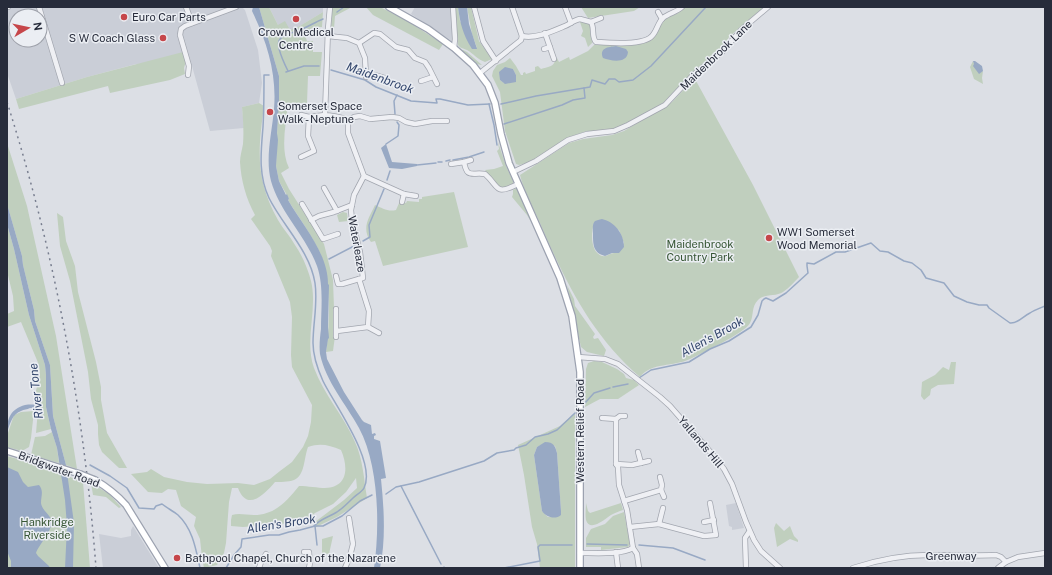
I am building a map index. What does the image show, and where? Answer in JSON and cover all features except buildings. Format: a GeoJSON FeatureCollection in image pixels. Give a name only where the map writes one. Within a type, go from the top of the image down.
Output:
{"type":"FeatureCollection","features":[{"type":"Feature","properties":{"kind":"main road"},"geometry":{"type":"LineString","coordinates":[[389,7],[428,29],[454,48],[480,73],[494,98],[504,146],[518,184]]}},
{"type":"Feature","properties":{"kind":"main road","name":"Western Relief Road"},"geometry":{"type":"LineString","coordinates":[[518,184],[560,278],[566,296],[575,335],[580,372],[580,568]]}},
{"type":"Feature","properties":{"kind":"main road","name":"Bridgwater Road"},"geometry":{"type":"LineString","coordinates":[[7,451],[79,474],[95,480],[109,488],[126,505],[166,568]]}},
{"type":"Feature","properties":{"kind":"street"},"geometry":{"type":"LineString","coordinates":[[38,7],[62,83]]}},
{"type":"Feature","properties":{"kind":"street"},"geometry":{"type":"LineString","coordinates":[[186,7],[192,23]]}},
{"type":"Feature","properties":{"kind":"street"},"geometry":{"type":"LineString","coordinates":[[188,75],[189,66],[180,34],[183,27],[236,7]]}},
{"type":"Feature","properties":{"kind":"street"},"geometry":{"type":"LineString","coordinates":[[324,115],[330,7]]}},
{"type":"Feature","properties":{"kind":"street"},"geometry":{"type":"LineString","coordinates":[[453,7],[455,39],[454,48]]}},
{"type":"Feature","properties":{"kind":"street"},"geometry":{"type":"LineString","coordinates":[[474,7],[482,41],[496,61]]}},
{"type":"Feature","properties":{"kind":"street"},"geometry":{"type":"LineString","coordinates":[[480,73],[521,40],[522,36],[512,7]]}},
{"type":"Feature","properties":{"kind":"street"},"geometry":{"type":"LineString","coordinates":[[565,7],[571,23]]}},
{"type":"Feature","properties":{"kind":"street"},"geometry":{"type":"LineString","coordinates":[[591,22],[593,38],[596,42],[626,43],[648,39],[652,36],[662,19],[682,7]]}},
{"type":"Feature","properties":{"kind":"street","name":"Maidenbrook Lane"},"geometry":{"type":"LineString","coordinates":[[513,172],[536,161],[568,140],[587,134],[614,131],[628,125],[665,104],[693,75],[722,52],[742,29],[768,7]]}},
{"type":"Feature","properties":{"kind":"street"},"geometry":{"type":"LineString","coordinates":[[658,12],[662,19]]}},
{"type":"Feature","properties":{"kind":"street"},"geometry":{"type":"LineString","coordinates":[[522,36],[530,37],[545,33],[580,19],[591,22],[601,18]]}},
{"type":"Feature","properties":{"kind":"street"},"geometry":{"type":"LineString","coordinates":[[359,43],[374,32],[380,34],[396,48],[408,50],[415,58],[425,62],[437,84]]}},
{"type":"Feature","properties":{"kind":"street"},"geometry":{"type":"LineString","coordinates":[[545,33],[554,59]]}},
{"type":"Feature","properties":{"kind":"street"},"geometry":{"type":"LineString","coordinates":[[328,36],[347,38],[359,43],[365,58],[366,74],[385,78]]}},
{"type":"Feature","properties":{"kind":"street"},"geometry":{"type":"LineString","coordinates":[[544,49],[550,47]]}},
{"type":"Feature","properties":{"kind":"street"},"geometry":{"type":"LineString","coordinates":[[421,81],[433,77]]}},
{"type":"Feature","properties":{"kind":"street"},"geometry":{"type":"LineString","coordinates":[[301,116],[309,117],[324,115],[338,117],[348,121]]}},
{"type":"Feature","properties":{"kind":"street"},"geometry":{"type":"LineString","coordinates":[[348,121],[354,117],[360,116],[370,119],[399,118],[406,122],[415,124],[432,120],[447,122]]}},
{"type":"Feature","properties":{"kind":"street"},"geometry":{"type":"LineString","coordinates":[[302,157],[314,151],[308,136],[309,117]]}},
{"type":"Feature","properties":{"kind":"street"},"geometry":{"type":"LineString","coordinates":[[348,121],[348,133],[354,153],[364,176],[404,194],[416,196]]}},
{"type":"Feature","properties":{"kind":"street"},"geometry":{"type":"LineString","coordinates":[[451,164],[471,160]]}},
{"type":"Feature","properties":{"kind":"street"},"geometry":{"type":"LineString","coordinates":[[464,162],[468,173],[485,174],[496,188],[504,190],[518,184]]}},
{"type":"Feature","properties":{"kind":"street","name":"Waterleaze"},"geometry":{"type":"LineString","coordinates":[[338,284],[363,278],[362,264],[352,220],[352,205],[354,195],[364,176]]}},
{"type":"Feature","properties":{"kind":"street","name":"Waterleaze"},"geometry":{"type":"LineString","coordinates":[[324,188],[337,211]]}},
{"type":"Feature","properties":{"kind":"street"},"geometry":{"type":"LineString","coordinates":[[402,202],[404,194]]}},
{"type":"Feature","properties":{"kind":"street","name":"Waterleaze"},"geometry":{"type":"LineString","coordinates":[[302,204],[323,239],[338,234]]}},
{"type":"Feature","properties":{"kind":"street","name":"Waterleaze"},"geometry":{"type":"LineString","coordinates":[[312,220],[319,216],[352,205]]}},
{"type":"Feature","properties":{"kind":"street"},"geometry":{"type":"LineString","coordinates":[[336,276],[338,284],[336,289]]}},
{"type":"Feature","properties":{"kind":"street","name":"Waterleaze"},"geometry":{"type":"LineString","coordinates":[[358,279],[369,311],[368,327]]}},
{"type":"Feature","properties":{"kind":"street"},"geometry":{"type":"LineString","coordinates":[[336,309],[336,337]]}},
{"type":"Feature","properties":{"kind":"street"},"geometry":{"type":"LineString","coordinates":[[337,331],[368,327],[379,333]]}},
{"type":"Feature","properties":{"kind":"street","name":"Yallands Hill"},"geometry":{"type":"LineString","coordinates":[[578,357],[605,359],[618,364],[670,406],[713,454],[724,469],[732,484],[749,532],[761,551],[780,568]]}},
{"type":"Feature","properties":{"kind":"street"},"geometry":{"type":"LineString","coordinates":[[602,418],[616,419],[620,416],[624,416]]}},
{"type":"Feature","properties":{"kind":"street"},"geometry":{"type":"LineString","coordinates":[[616,419],[616,464],[618,467],[619,485],[630,527],[633,548],[637,554],[639,568]]}},
{"type":"Feature","properties":{"kind":"street"},"geometry":{"type":"LineString","coordinates":[[638,452],[641,463]]}},
{"type":"Feature","properties":{"kind":"street"},"geometry":{"type":"LineString","coordinates":[[616,464],[632,465],[649,461]]}},
{"type":"Feature","properties":{"kind":"street"},"geometry":{"type":"LineString","coordinates":[[660,477],[662,485],[661,490],[664,497]]}},
{"type":"Feature","properties":{"kind":"street"},"geometry":{"type":"LineString","coordinates":[[624,501],[661,490]]}},
{"type":"Feature","properties":{"kind":"street"},"geometry":{"type":"LineString","coordinates":[[630,527],[659,524],[704,536],[716,535],[710,503]]}},
{"type":"Feature","properties":{"kind":"street"},"geometry":{"type":"LineString","coordinates":[[659,524],[663,508]]}},
{"type":"Feature","properties":{"kind":"street"},"geometry":{"type":"LineString","coordinates":[[345,568],[353,544],[353,524],[348,518]]}},
{"type":"Feature","properties":{"kind":"street"},"geometry":{"type":"LineString","coordinates":[[704,522],[714,520]]}},
{"type":"Feature","properties":{"kind":"street"},"geometry":{"type":"LineString","coordinates":[[746,568],[745,538],[749,532]]}},
{"type":"Feature","properties":{"kind":"street"},"geometry":{"type":"LineString","coordinates":[[580,553],[616,552],[630,550],[633,548]]}},
{"type":"Feature","properties":{"kind":"street"},"geometry":{"type":"LineString","coordinates":[[309,552],[309,568]]}},
{"type":"Feature","properties":{"kind":"street"},"geometry":{"type":"LineString","coordinates":[[616,552],[618,568]]}},
{"type":"Feature","properties":{"kind":"street"},"geometry":{"type":"LineString","coordinates":[[998,568],[1006,562],[1018,557],[1045,553]]}},
{"type":"Feature","properties":{"kind":"street","name":"Greenway"},"geometry":{"type":"LineString","coordinates":[[853,568],[895,558],[928,555],[996,555],[1001,557],[1006,562]]}},
{"type":"Feature","properties":{"kind":"street"},"geometry":{"type":"LineString","coordinates":[[259,568],[263,556]]}},
{"type":"Feature","properties":{"kind":"shaded area"},"geometry":{"type":"Polygon","coordinates":[[[7,7],[242,7],[245,10],[258,50],[262,83],[259,103],[242,107],[244,128],[210,131],[192,66],[187,67],[186,61],[136,64],[87,77],[16,99],[7,73],[7,7]]]}},
{"type":"Feature","properties":{"kind":"shaded area"},"geometry":{"type":"Polygon","coordinates":[[[269,7],[323,7],[323,12],[290,30],[278,25],[269,7]]]}},
{"type":"Feature","properties":{"kind":"shaded area"},"geometry":{"type":"Polygon","coordinates":[[[415,7],[450,7],[452,12],[453,40],[452,41],[411,14],[415,7]]]}},
{"type":"Feature","properties":{"kind":"shaded area"},"geometry":{"type":"Polygon","coordinates":[[[736,503],[744,528],[732,530],[732,527],[729,526],[726,505],[736,503]]]}},
{"type":"Feature","properties":{"kind":"shaded area"},"geometry":{"type":"Polygon","coordinates":[[[133,526],[159,568],[103,568],[99,534],[121,538],[131,536],[133,526]]]}},
{"type":"Feature","properties":{"kind":"green space"},"geometry":{"type":"Polygon","coordinates":[[[259,7],[269,7],[278,25],[285,21],[290,30],[323,12],[322,27],[315,27],[304,33],[307,41],[313,41],[313,52],[322,52],[320,76],[308,76],[307,103],[288,104],[284,145],[286,161],[289,168],[281,173],[289,189],[324,244],[333,280],[335,336],[333,351],[326,352],[329,303],[327,277],[321,255],[310,234],[288,200],[289,199],[279,181],[276,166],[279,76],[259,7]]]}},
{"type":"Feature","properties":{"kind":"green space"},"geometry":{"type":"Polygon","coordinates":[[[332,7],[352,7],[335,16],[334,29],[331,29],[332,7]]]}},
{"type":"Feature","properties":{"kind":"green space"},"geometry":{"type":"Polygon","coordinates":[[[366,7],[380,7],[406,20],[443,44],[439,50],[373,15],[366,7]]]}},
{"type":"Feature","properties":{"kind":"green space"},"geometry":{"type":"Polygon","coordinates":[[[455,7],[458,7],[460,21],[477,48],[472,34],[467,7],[471,7],[479,41],[492,59],[485,62],[458,45],[455,7]]]}},
{"type":"Feature","properties":{"kind":"green space"},"geometry":{"type":"Polygon","coordinates":[[[581,7],[640,7],[634,11],[588,18],[581,7]]]}},
{"type":"Feature","properties":{"kind":"green space"},"geometry":{"type":"Polygon","coordinates":[[[685,7],[764,7],[729,37],[722,50],[689,76],[664,102],[652,110],[615,129],[584,132],[570,137],[530,162],[519,165],[516,164],[505,131],[500,92],[492,76],[497,65],[510,58],[521,75],[523,75],[525,72],[526,74],[535,71],[535,67],[538,66],[541,69],[554,64],[555,59],[557,58],[559,62],[569,57],[570,60],[588,51],[595,44],[626,45],[654,36],[665,19],[678,13],[685,7]],[[513,69],[500,80],[504,83],[516,75],[513,69]]]}},
{"type":"Feature","properties":{"kind":"green space"},"geometry":{"type":"Polygon","coordinates":[[[580,22],[590,23],[591,39],[593,42],[588,47],[585,38],[581,36],[583,31],[580,22]]]}},
{"type":"Feature","properties":{"kind":"green space"},"geometry":{"type":"Polygon","coordinates":[[[463,50],[482,65],[476,64],[461,51],[463,50]]]}},
{"type":"Feature","properties":{"kind":"green space"},"geometry":{"type":"Polygon","coordinates":[[[183,52],[186,61],[184,68],[185,74],[170,80],[110,93],[108,86],[19,109],[16,99],[87,77],[183,52]]]}},
{"type":"Feature","properties":{"kind":"green space"},"geometry":{"type":"Polygon","coordinates":[[[973,61],[979,73],[983,71],[983,84],[974,79],[970,67],[973,61]]]}},
{"type":"Feature","properties":{"kind":"green space","name":"Maidenbrook Country Park"},"geometry":{"type":"Polygon","coordinates":[[[695,79],[753,185],[799,277],[783,292],[764,296],[758,300],[754,306],[750,323],[740,332],[713,348],[690,359],[650,369],[640,377],[607,343],[581,306],[549,245],[526,193],[520,175],[569,143],[583,139],[612,135],[624,131],[672,102],[695,79]],[[594,223],[592,241],[598,254],[604,256],[614,253],[624,243],[619,230],[594,223]]]}},
{"type":"Feature","properties":{"kind":"green space"},"geometry":{"type":"Polygon","coordinates":[[[259,103],[264,106],[260,137],[260,164],[265,191],[278,220],[298,249],[311,281],[313,302],[310,347],[311,357],[318,378],[345,423],[358,449],[367,498],[337,517],[316,527],[315,522],[357,488],[356,478],[346,492],[333,504],[315,513],[309,518],[303,517],[292,523],[243,527],[231,526],[232,515],[254,515],[268,513],[285,502],[299,486],[325,488],[333,487],[339,484],[345,475],[345,463],[341,450],[324,445],[308,447],[302,470],[298,478],[287,482],[275,482],[261,496],[251,500],[246,499],[238,488],[232,488],[229,502],[224,553],[217,565],[204,568],[200,539],[194,526],[196,517],[181,506],[176,490],[168,489],[162,493],[148,492],[131,474],[147,472],[151,469],[164,477],[187,482],[207,484],[238,483],[254,485],[270,479],[292,462],[303,447],[308,436],[311,422],[312,405],[292,367],[292,317],[290,302],[271,256],[272,251],[270,246],[251,219],[255,215],[244,189],[240,160],[243,144],[242,107],[259,103]]]}},
{"type":"Feature","properties":{"kind":"green space"},"geometry":{"type":"Polygon","coordinates":[[[498,142],[513,181],[513,184],[506,188],[498,187],[485,170],[503,166],[497,151],[499,149],[498,142]]]}},
{"type":"Feature","properties":{"kind":"green space"},"geometry":{"type":"Polygon","coordinates":[[[7,143],[27,206],[56,336],[77,469],[66,465],[53,416],[50,365],[35,321],[22,256],[7,204],[7,143]]]}},
{"type":"Feature","properties":{"kind":"green space"},"geometry":{"type":"Polygon","coordinates":[[[517,188],[532,223],[512,197],[513,190],[517,188]]]}},
{"type":"Feature","properties":{"kind":"green space"},"geometry":{"type":"Polygon","coordinates":[[[454,192],[468,247],[383,266],[375,241],[371,242],[366,228],[368,219],[375,205],[385,209],[396,210],[400,201],[406,203],[407,201],[419,202],[419,199],[422,199],[422,197],[454,192]]]}},
{"type":"Feature","properties":{"kind":"green space"},"geometry":{"type":"Polygon","coordinates":[[[343,212],[347,213],[348,221],[339,222],[337,215],[343,212]]]}},
{"type":"Feature","properties":{"kind":"green space"},"geometry":{"type":"Polygon","coordinates":[[[57,213],[63,217],[66,241],[75,266],[78,292],[101,387],[101,400],[107,433],[127,468],[119,468],[102,452],[99,445],[98,425],[91,399],[88,372],[70,281],[60,246],[57,213]]]}},
{"type":"Feature","properties":{"kind":"green space"},"geometry":{"type":"Polygon","coordinates":[[[7,224],[29,315],[45,365],[46,407],[51,429],[36,433],[38,409],[35,395],[40,374],[39,365],[21,322],[7,327],[7,314],[14,311],[13,296],[7,271],[7,224]]]}},
{"type":"Feature","properties":{"kind":"green space"},"geometry":{"type":"Polygon","coordinates":[[[567,285],[574,299],[575,306],[595,334],[593,337],[594,339],[598,338],[606,350],[604,356],[587,352],[581,347],[567,285]]]}},
{"type":"Feature","properties":{"kind":"green space"},"geometry":{"type":"Polygon","coordinates":[[[594,361],[602,362],[617,369],[624,374],[626,378],[634,380],[639,385],[618,399],[600,399],[585,407],[586,369],[588,363],[594,361]]]}},
{"type":"Feature","properties":{"kind":"green space"},"geometry":{"type":"Polygon","coordinates":[[[951,362],[956,362],[954,384],[938,385],[931,389],[930,395],[924,400],[921,396],[922,382],[935,375],[943,367],[949,370],[951,362]]]}},
{"type":"Feature","properties":{"kind":"green space"},"geometry":{"type":"Polygon","coordinates":[[[34,411],[29,447],[22,451],[7,447],[7,436],[14,415],[21,412],[34,411]]]}},
{"type":"Feature","properties":{"kind":"green space"},"geometry":{"type":"Polygon","coordinates":[[[575,413],[575,568],[540,568],[537,544],[532,527],[518,445],[560,426],[575,413]],[[545,443],[537,447],[534,455],[542,511],[548,517],[556,517],[561,511],[557,453],[555,446],[545,443]]]}},
{"type":"Feature","properties":{"kind":"green space"},"geometry":{"type":"Polygon","coordinates":[[[52,432],[57,448],[59,463],[31,455],[35,437],[45,436],[52,432]]]}},
{"type":"Feature","properties":{"kind":"green space","name":"Hankridge Riverside"},"geometry":{"type":"Polygon","coordinates":[[[7,456],[42,466],[83,482],[90,568],[7,568],[7,456]]]}},
{"type":"Feature","properties":{"kind":"green space"},"geometry":{"type":"Polygon","coordinates":[[[91,483],[109,494],[121,507],[119,508],[106,497],[93,495],[91,483]]]}},
{"type":"Feature","properties":{"kind":"green space"},"geometry":{"type":"Polygon","coordinates":[[[586,503],[590,513],[621,503],[623,510],[618,511],[598,524],[591,525],[588,524],[586,520],[586,503]]]}},
{"type":"Feature","properties":{"kind":"green space"},"geometry":{"type":"Polygon","coordinates":[[[624,512],[630,544],[628,547],[601,550],[601,547],[586,547],[586,538],[591,529],[605,524],[613,516],[624,512]]]}},
{"type":"Feature","properties":{"kind":"green space"},"geometry":{"type":"Polygon","coordinates":[[[776,523],[784,531],[790,526],[798,542],[790,539],[777,547],[774,528],[776,523]]]}},
{"type":"Feature","properties":{"kind":"green space"},"geometry":{"type":"Polygon","coordinates":[[[333,536],[329,554],[322,553],[322,539],[333,536]]]}},
{"type":"Feature","properties":{"kind":"water"},"geometry":{"type":"Polygon","coordinates":[[[253,7],[259,7],[279,76],[276,166],[279,181],[286,195],[287,194],[288,200],[314,240],[324,261],[327,273],[329,285],[329,338],[326,352],[327,359],[344,392],[362,420],[371,425],[372,434],[375,433],[376,435],[374,436],[374,439],[380,441],[386,478],[381,479],[384,524],[380,568],[374,568],[377,515],[371,460],[366,443],[359,428],[327,374],[320,354],[322,298],[321,281],[317,266],[312,255],[280,204],[271,181],[269,172],[269,154],[275,96],[274,83],[270,58],[252,11],[253,7]]]}},
{"type":"Feature","properties":{"kind":"water"},"geometry":{"type":"Polygon","coordinates":[[[458,7],[467,7],[469,24],[477,49],[472,49],[466,39],[461,24],[458,7]]]}},
{"type":"Feature","properties":{"kind":"water"},"geometry":{"type":"Polygon","coordinates":[[[616,46],[626,49],[628,52],[625,58],[614,61],[603,58],[603,50],[616,46]]]}},
{"type":"Feature","properties":{"kind":"water"},"geometry":{"type":"Polygon","coordinates":[[[973,61],[982,66],[983,71],[979,74],[973,66],[973,61]]]}},
{"type":"Feature","properties":{"kind":"water"},"geometry":{"type":"Polygon","coordinates":[[[505,67],[513,69],[516,75],[516,82],[505,84],[500,80],[499,72],[505,67]]]}},
{"type":"Feature","properties":{"kind":"water"},"geometry":{"type":"Polygon","coordinates":[[[386,144],[392,162],[417,164],[417,166],[402,169],[389,168],[381,148],[386,144]]]}},
{"type":"Feature","properties":{"kind":"water"},"geometry":{"type":"Polygon","coordinates":[[[7,204],[22,256],[35,321],[50,365],[53,416],[66,465],[74,523],[73,568],[65,568],[67,526],[65,500],[57,448],[46,407],[45,365],[29,315],[7,224],[7,204]]]}},
{"type":"Feature","properties":{"kind":"water"},"geometry":{"type":"Polygon","coordinates":[[[602,219],[615,226],[620,233],[624,242],[624,247],[619,253],[612,253],[605,256],[598,253],[594,248],[593,224],[595,221],[602,219]]]}},
{"type":"Feature","properties":{"kind":"water"},"geometry":{"type":"Polygon","coordinates":[[[38,404],[39,409],[30,408],[15,414],[7,432],[9,418],[16,409],[25,405],[38,404]]]}},
{"type":"Feature","properties":{"kind":"water"},"geometry":{"type":"Polygon","coordinates":[[[545,442],[554,445],[557,453],[561,515],[553,518],[542,511],[534,455],[537,447],[545,442]]]}},
{"type":"Feature","properties":{"kind":"water"},"geometry":{"type":"Polygon","coordinates":[[[7,467],[18,472],[23,482],[28,487],[39,485],[41,487],[41,503],[52,523],[36,553],[50,568],[11,568],[11,561],[7,551],[7,467]]]}},
{"type":"Feature","properties":{"kind":"waterway"},"geometry":{"type":"LineString","coordinates":[[337,12],[344,7]]}},
{"type":"Feature","properties":{"kind":"waterway"},"geometry":{"type":"LineString","coordinates":[[501,104],[536,96],[590,87],[592,80],[605,84],[609,79],[615,79],[619,82],[633,80],[651,66],[706,7]]}},
{"type":"Feature","properties":{"kind":"waterway"},"geometry":{"type":"LineString","coordinates":[[288,71],[280,50],[280,39],[284,35],[303,29],[323,19]]}},
{"type":"Feature","properties":{"kind":"waterway","name":"Maidenbrook"},"geometry":{"type":"LineString","coordinates":[[286,72],[304,66],[319,66]]}},
{"type":"Feature","properties":{"kind":"waterway","name":"Maidenbrook"},"geometry":{"type":"LineString","coordinates":[[331,70],[365,80],[376,87],[411,101],[437,103],[436,99],[440,99],[468,105],[490,104]]}},
{"type":"Feature","properties":{"kind":"waterway"},"geometry":{"type":"LineString","coordinates":[[269,75],[264,75],[264,114],[261,154],[263,181],[269,198],[302,249],[312,271],[316,290],[313,343],[316,362],[323,381],[360,449],[365,464],[366,477],[362,491],[334,514],[314,526]]}},
{"type":"Feature","properties":{"kind":"waterway"},"geometry":{"type":"LineString","coordinates":[[504,124],[573,100],[585,98],[584,88]]}},
{"type":"Feature","properties":{"kind":"waterway"},"geometry":{"type":"LineString","coordinates":[[395,114],[394,101],[397,95]]}},
{"type":"Feature","properties":{"kind":"waterway"},"geometry":{"type":"LineString","coordinates":[[489,104],[497,145]]}},
{"type":"Feature","properties":{"kind":"waterway"},"geometry":{"type":"LineString","coordinates":[[386,144],[398,136],[399,125],[397,122]]}},
{"type":"Feature","properties":{"kind":"waterway"},"geometry":{"type":"LineString","coordinates":[[453,160],[484,152]]}},
{"type":"Feature","properties":{"kind":"waterway"},"geometry":{"type":"LineString","coordinates":[[446,161],[450,160]]}},
{"type":"Feature","properties":{"kind":"waterway"},"geometry":{"type":"LineString","coordinates":[[417,165],[436,163]]}},
{"type":"Feature","properties":{"kind":"waterway"},"geometry":{"type":"LineString","coordinates":[[387,180],[390,171]]}},
{"type":"Feature","properties":{"kind":"waterway"},"geometry":{"type":"LineString","coordinates":[[363,241],[370,237],[369,225],[384,189]]}},
{"type":"Feature","properties":{"kind":"waterway","name":"Allen's Brook"},"geometry":{"type":"LineString","coordinates":[[639,378],[651,370],[689,362],[710,349],[729,341],[751,327],[758,315],[762,301],[766,298],[773,301],[786,293],[808,273],[807,263],[814,264],[836,252],[845,252],[871,243],[880,251],[888,252],[904,261],[912,263],[921,270],[926,278],[944,283],[954,296],[967,302],[987,305],[1010,323],[1016,322],[1027,314],[1045,306]]}},
{"type":"Feature","properties":{"kind":"waterway"},"geometry":{"type":"LineString","coordinates":[[329,259],[356,245]]}},
{"type":"Feature","properties":{"kind":"waterway","name":"Allen's Brook"},"geometry":{"type":"LineString","coordinates":[[613,387],[628,384]]}},
{"type":"Feature","properties":{"kind":"waterway","name":"Allen's Brook"},"geometry":{"type":"LineString","coordinates":[[585,403],[594,393],[610,388]]}},
{"type":"Feature","properties":{"kind":"waterway","name":"Allen's Brook"},"geometry":{"type":"LineString","coordinates":[[386,494],[396,487],[419,482],[484,461],[497,453],[514,450],[526,445],[535,437],[557,430],[575,413]]}},
{"type":"Feature","properties":{"kind":"waterway"},"geometry":{"type":"LineString","coordinates":[[90,465],[110,476],[127,488],[139,508],[154,509],[156,506],[162,504],[178,515],[190,533],[200,568]]}},
{"type":"Feature","properties":{"kind":"waterway"},"geometry":{"type":"LineString","coordinates":[[401,486],[441,564]]}},
{"type":"Feature","properties":{"kind":"waterway","name":"Allen's Brook"},"geometry":{"type":"LineString","coordinates":[[226,568],[241,547],[242,539],[279,535],[315,526],[323,526],[342,516],[360,501],[372,495]]}},
{"type":"Feature","properties":{"kind":"waterway"},"geometry":{"type":"LineString","coordinates":[[315,526],[317,545]]}},
{"type":"Feature","properties":{"kind":"waterway"},"geometry":{"type":"LineString","coordinates":[[587,544],[627,545]]}},
{"type":"Feature","properties":{"kind":"waterway"},"geometry":{"type":"LineString","coordinates":[[504,568],[540,561],[538,547],[540,545],[572,545]]}},
{"type":"Feature","properties":{"kind":"waterway"},"geometry":{"type":"LineString","coordinates":[[639,545],[673,548],[705,560]]}},
{"type":"Feature","properties":{"kind":"railway"},"geometry":{"type":"LineString","coordinates":[[7,102],[39,216],[65,332],[84,450],[96,568]]}},
{"type":"Feature","properties":{"kind":"place","name":"Euro Car Parts"},"geometry":{"type":"Point","coordinates":[124,17]}},
{"type":"Feature","properties":{"kind":"place","name":"Crown Medical Centre"},"geometry":{"type":"Point","coordinates":[296,19]}},
{"type":"Feature","properties":{"kind":"place","name":"S W Coach Glass"},"geometry":{"type":"Point","coordinates":[163,38]}},
{"type":"Feature","properties":{"kind":"place","name":"Somerset Space Walk - Neptune"},"geometry":{"type":"Point","coordinates":[270,112]}},
{"type":"Feature","properties":{"kind":"place","name":"WW1 Somerset Wood Memorial"},"geometry":{"type":"Point","coordinates":[769,238]}},
{"type":"Feature","properties":{"kind":"place","name":"Bathpool Chapel, Church of the Nazarene"},"geometry":{"type":"Point","coordinates":[177,558]}},
{"type":"Feature","properties":{"kind":"water label","name":"River Tone"},"geometry":{"type":"Point","coordinates":[36,391]}}]}
